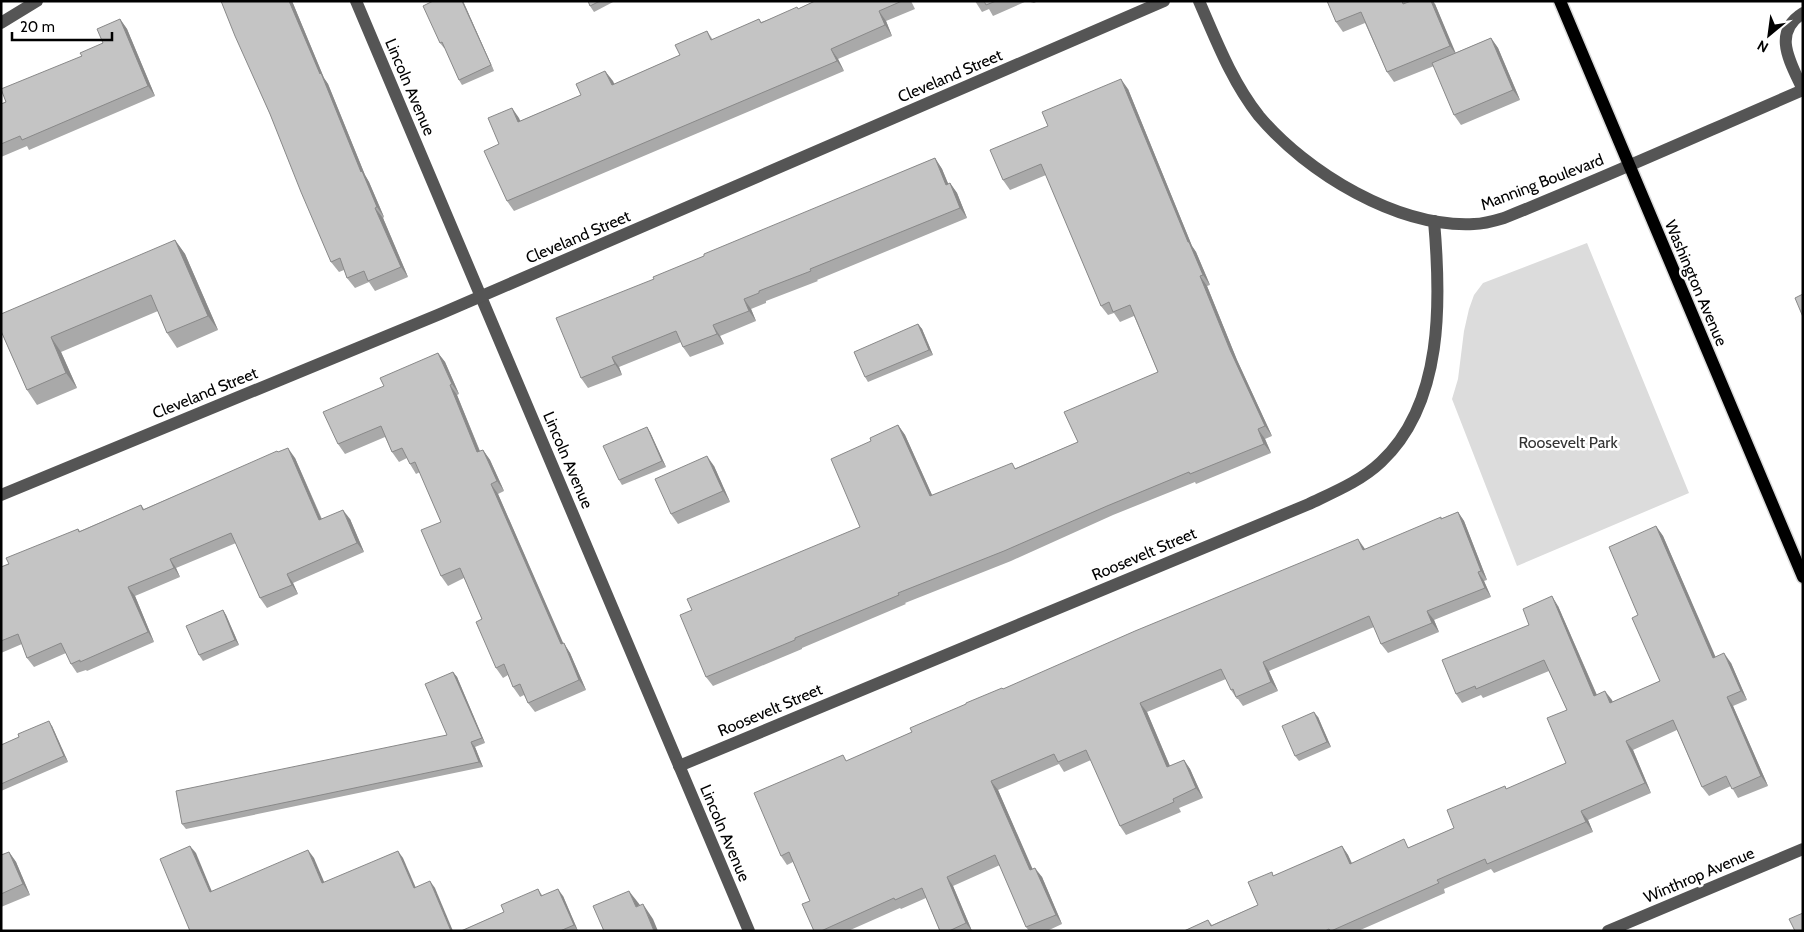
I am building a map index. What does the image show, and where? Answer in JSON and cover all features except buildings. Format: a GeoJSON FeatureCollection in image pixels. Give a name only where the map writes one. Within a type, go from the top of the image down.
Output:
{"type":"FeatureCollection","features":[{"type":"Feature","properties":{"kind":"main road","name":"Washington Avenue"},"geometry":{"type":"LineString","coordinates":[[1560,1],[1803,577]]}},
{"type":"Feature","properties":{"kind":"street"},"geometry":{"type":"LineString","coordinates":[[1,23],[37,1]]}},
{"type":"Feature","properties":{"kind":"street","name":"Lincoln Avenue"},"geometry":{"type":"LineString","coordinates":[[356,1],[749,931]]}},
{"type":"Feature","properties":{"kind":"street","name":"Cleveland Street"},"geometry":{"type":"LineString","coordinates":[[1,495],[481,296],[1164,1]]}},
{"type":"Feature","properties":{"kind":"street","name":"Manning Boulevard"},"geometry":{"type":"LineString","coordinates":[[1199,1],[1228,66],[1242,90],[1259,115],[1287,144],[1318,169],[1370,200],[1434,221],[1473,224],[1486,223],[1543,202],[1803,90],[1790,62],[1786,48],[1786,32],[1792,21],[1803,13]]}},
{"type":"Feature","properties":{"kind":"street","name":"Roosevelt Street"},"geometry":{"type":"LineString","coordinates":[[679,766],[1309,504],[1346,486],[1367,473],[1390,453],[1408,428],[1421,400],[1430,368],[1436,333],[1438,266],[1434,221]]}},
{"type":"Feature","properties":{"kind":"street","name":"Winthrop Avenue"},"geometry":{"type":"LineString","coordinates":[[1608,931],[1803,849]]}},
{"type":"Feature","properties":{"kind":"green space","name":"Roosevelt Park"},"geometry":{"type":"Polygon","coordinates":[[[1587,243],[1689,493],[1517,566],[1452,399],[1458,379],[1464,331],[1474,295],[1483,283],[1587,243]]]}}]}
